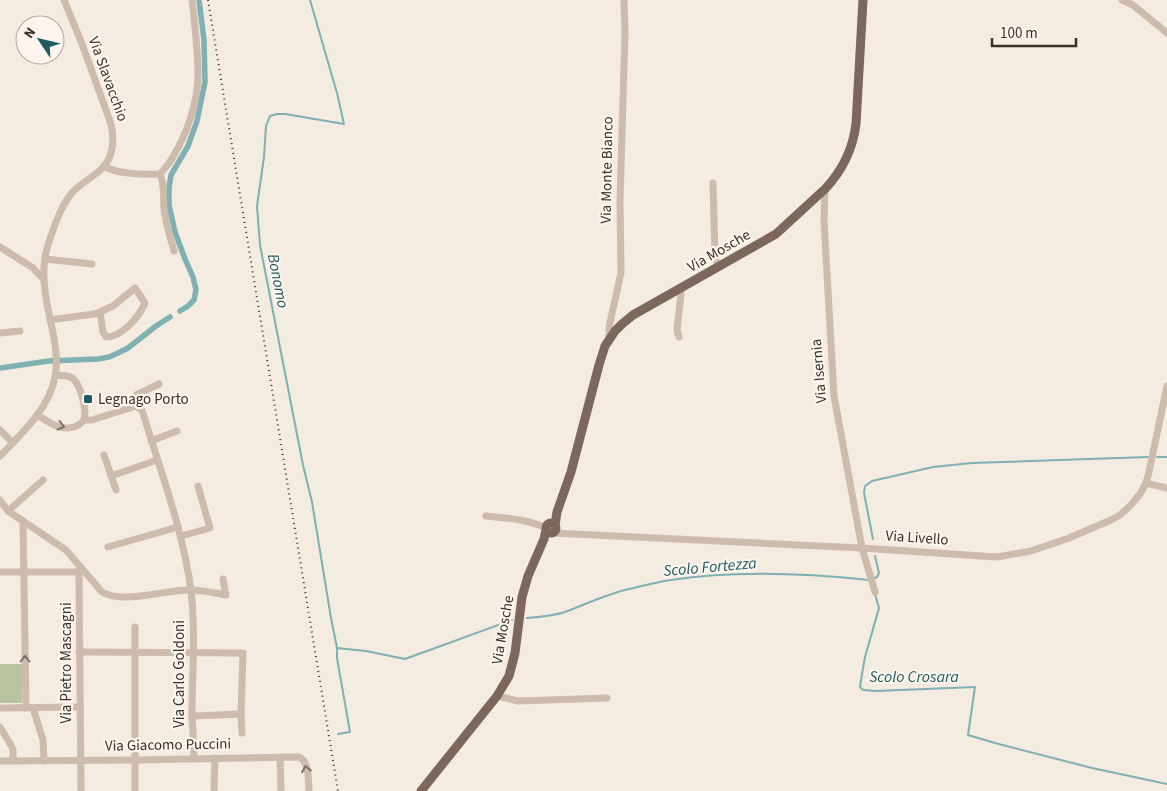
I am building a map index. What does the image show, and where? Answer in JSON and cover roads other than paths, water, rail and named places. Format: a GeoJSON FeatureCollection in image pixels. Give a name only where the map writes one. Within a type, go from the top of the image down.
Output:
{"type":"FeatureCollection","features":[{"type":"Feature","properties":{"kind":"main road","name":"Via Mosche"},"geometry":{"type":"LineString","coordinates":[[422,791],[497,696],[509,676],[515,653],[522,597],[528,576],[557,512],[571,472],[598,366],[609,339],[633,315],[776,234],[825,189],[841,168],[850,150],[856,124],[863,0]]}},
{"type":"Feature","properties":{"kind":"street","name":"Via Slavacchio"},"geometry":{"type":"LineString","coordinates":[[64,0],[82,44],[112,130],[112,148],[104,166]]}},
{"type":"Feature","properties":{"kind":"street"},"geometry":{"type":"LineString","coordinates":[[0,456],[37,415],[50,395],[55,383],[56,354],[44,290],[45,261],[54,228],[66,201],[74,190],[104,166],[120,172],[146,175],[160,174],[174,157],[186,132],[198,78],[192,0]]}},
{"type":"Feature","properties":{"kind":"street","name":"Via Monte Bianco"},"geometry":{"type":"LineString","coordinates":[[609,339],[609,327],[620,273],[624,0]]}},
{"type":"Feature","properties":{"kind":"street"},"geometry":{"type":"LineString","coordinates":[[1122,0],[1133,5],[1167,34]]}},
{"type":"Feature","properties":{"kind":"street"},"geometry":{"type":"LineString","coordinates":[[160,174],[163,180],[166,222],[174,251]]}},
{"type":"Feature","properties":{"kind":"street"},"geometry":{"type":"LineString","coordinates":[[713,183],[715,256],[718,267]]}},
{"type":"Feature","properties":{"kind":"street","name":"Via Isernia"},"geometry":{"type":"LineString","coordinates":[[825,189],[824,221],[834,396],[862,548],[875,592]]}},
{"type":"Feature","properties":{"kind":"street"},"geometry":{"type":"LineString","coordinates":[[0,247],[33,268],[44,280]]}},
{"type":"Feature","properties":{"kind":"street"},"geometry":{"type":"LineString","coordinates":[[33,268],[45,261],[92,264]]}},
{"type":"Feature","properties":{"kind":"street"},"geometry":{"type":"LineString","coordinates":[[50,320],[100,312],[113,306],[135,288],[145,303],[132,321],[112,337],[106,337],[103,332],[100,312]]}},
{"type":"Feature","properties":{"kind":"street"},"geometry":{"type":"LineString","coordinates":[[678,337],[681,294],[679,289]]}},
{"type":"Feature","properties":{"kind":"street"},"geometry":{"type":"LineString","coordinates":[[0,333],[20,331]]}},
{"type":"Feature","properties":{"kind":"street"},"geometry":{"type":"LineString","coordinates":[[37,415],[64,429],[80,425],[84,420],[85,410],[76,382],[70,377],[56,375]]}},
{"type":"Feature","properties":{"kind":"street"},"geometry":{"type":"LineString","coordinates":[[84,420],[92,420],[136,406],[134,401],[136,396],[159,384]]}},
{"type":"Feature","properties":{"kind":"street","name":"Via Livello"},"geometry":{"type":"LineString","coordinates":[[486,516],[518,520],[564,533],[998,557],[1031,551],[1069,538],[1111,520],[1120,515],[1140,494],[1149,472],[1167,386]]}},
{"type":"Feature","properties":{"kind":"street","name":"Via Carlo Goldoni"},"geometry":{"type":"LineString","coordinates":[[136,406],[142,410],[181,536],[191,590],[194,621],[192,716],[194,759]]}},
{"type":"Feature","properties":{"kind":"street"},"geometry":{"type":"LineString","coordinates":[[0,430],[13,443]]}},
{"type":"Feature","properties":{"kind":"street"},"geometry":{"type":"LineString","coordinates":[[151,441],[177,431]]}},
{"type":"Feature","properties":{"kind":"street"},"geometry":{"type":"LineString","coordinates":[[104,455],[116,490]]}},
{"type":"Feature","properties":{"kind":"street"},"geometry":{"type":"LineString","coordinates":[[111,476],[157,460]]}},
{"type":"Feature","properties":{"kind":"street"},"geometry":{"type":"LineString","coordinates":[[8,511],[43,480]]}},
{"type":"Feature","properties":{"kind":"street"},"geometry":{"type":"LineString","coordinates":[[1146,483],[1167,488]]}},
{"type":"Feature","properties":{"kind":"street"},"geometry":{"type":"LineString","coordinates":[[181,536],[210,528],[198,486]]}},
{"type":"Feature","properties":{"kind":"street"},"geometry":{"type":"LineString","coordinates":[[0,500],[8,511],[66,550],[80,570],[102,592],[108,595],[128,597],[191,590],[226,595],[223,579]]}},
{"type":"Feature","properties":{"kind":"street"},"geometry":{"type":"LineString","coordinates":[[23,521],[29,708],[43,740],[44,761]]}},
{"type":"Feature","properties":{"kind":"street"},"geometry":{"type":"LineString","coordinates":[[108,547],[178,527]]}},
{"type":"Feature","properties":{"kind":"street"},"geometry":{"type":"LineString","coordinates":[[0,572],[25,573],[80,570]]}},
{"type":"Feature","properties":{"kind":"street","name":"Via Pietro Mascagni"},"geometry":{"type":"LineString","coordinates":[[80,570],[81,791]]}},
{"type":"Feature","properties":{"kind":"street"},"geometry":{"type":"LineString","coordinates":[[135,627],[135,791]]}},
{"type":"Feature","properties":{"kind":"street"},"geometry":{"type":"LineString","coordinates":[[79,652],[243,652],[242,733]]}},
{"type":"Feature","properties":{"kind":"street"},"geometry":{"type":"LineString","coordinates":[[502,697],[518,701],[607,698]]}},
{"type":"Feature","properties":{"kind":"street"},"geometry":{"type":"LineString","coordinates":[[0,708],[80,707]]}},
{"type":"Feature","properties":{"kind":"street"},"geometry":{"type":"LineString","coordinates":[[192,716],[242,714]]}},
{"type":"Feature","properties":{"kind":"street"},"geometry":{"type":"LineString","coordinates":[[0,727],[13,750],[13,761]]}},
{"type":"Feature","properties":{"kind":"street"},"geometry":{"type":"LineString","coordinates":[[280,757],[281,791]]}},
{"type":"Feature","properties":{"kind":"street","name":"Via Giacomo Puccini"},"geometry":{"type":"LineString","coordinates":[[0,761],[300,757],[306,764],[309,791]]}},
{"type":"Feature","properties":{"kind":"street"},"geometry":{"type":"LineString","coordinates":[[214,791],[215,758]]}},
{"type":"Feature","properties":{"kind":"waterway"},"geometry":{"type":"LineString","coordinates":[[180,311],[194,300],[196,290],[193,277],[175,232],[169,205],[169,188],[171,175],[188,146],[197,121],[205,82],[204,40],[199,0]]}},
{"type":"Feature","properties":{"kind":"waterway","name":"Bonomo"},"geometry":{"type":"LineString","coordinates":[[310,0],[344,124],[285,114],[270,116],[266,126],[257,206],[260,245],[312,502],[337,648]]}},
{"type":"Feature","properties":{"kind":"waterway"},"geometry":{"type":"LineString","coordinates":[[0,368],[49,361],[109,357],[128,348],[170,317]]}},
{"type":"Feature","properties":{"kind":"waterway","name":"Scolo Fortezza"},"geometry":{"type":"LineString","coordinates":[[873,539],[864,493],[865,486],[872,481],[933,467],[972,463],[1148,457]]}},
{"type":"Feature","properties":{"kind":"waterway","name":"Scolo Fortezza"},"geometry":{"type":"LineString","coordinates":[[1157,457],[1167,457]]}},
{"type":"Feature","properties":{"kind":"waterway","name":"Scolo Fortezza"},"geometry":{"type":"LineString","coordinates":[[873,579],[879,573],[875,556]]}},
{"type":"Feature","properties":{"kind":"waterway","name":"Scolo Fortezza"},"geometry":{"type":"LineString","coordinates":[[527,618],[560,613],[629,589],[695,577],[770,574],[869,580]]}},
{"type":"Feature","properties":{"kind":"waterway","name":"Scolo Crosara"},"geometry":{"type":"LineString","coordinates":[[875,594],[879,608],[865,657],[860,687],[863,690],[975,687],[968,735],[1092,768],[1167,784]]}},
{"type":"Feature","properties":{"kind":"waterway","name":"Scolo Fortezza"},"geometry":{"type":"LineString","coordinates":[[338,734],[350,732],[337,658],[337,648],[366,651],[405,659],[512,620]]}},
{"type":"Feature","properties":{"kind":"railway"},"geometry":{"type":"LineString","coordinates":[[208,0],[338,791]]}},
{"type":"Feature","properties":{"kind":"place","name":"Legnago Porto"},"geometry":{"type":"Point","coordinates":[88,399]}}]}
